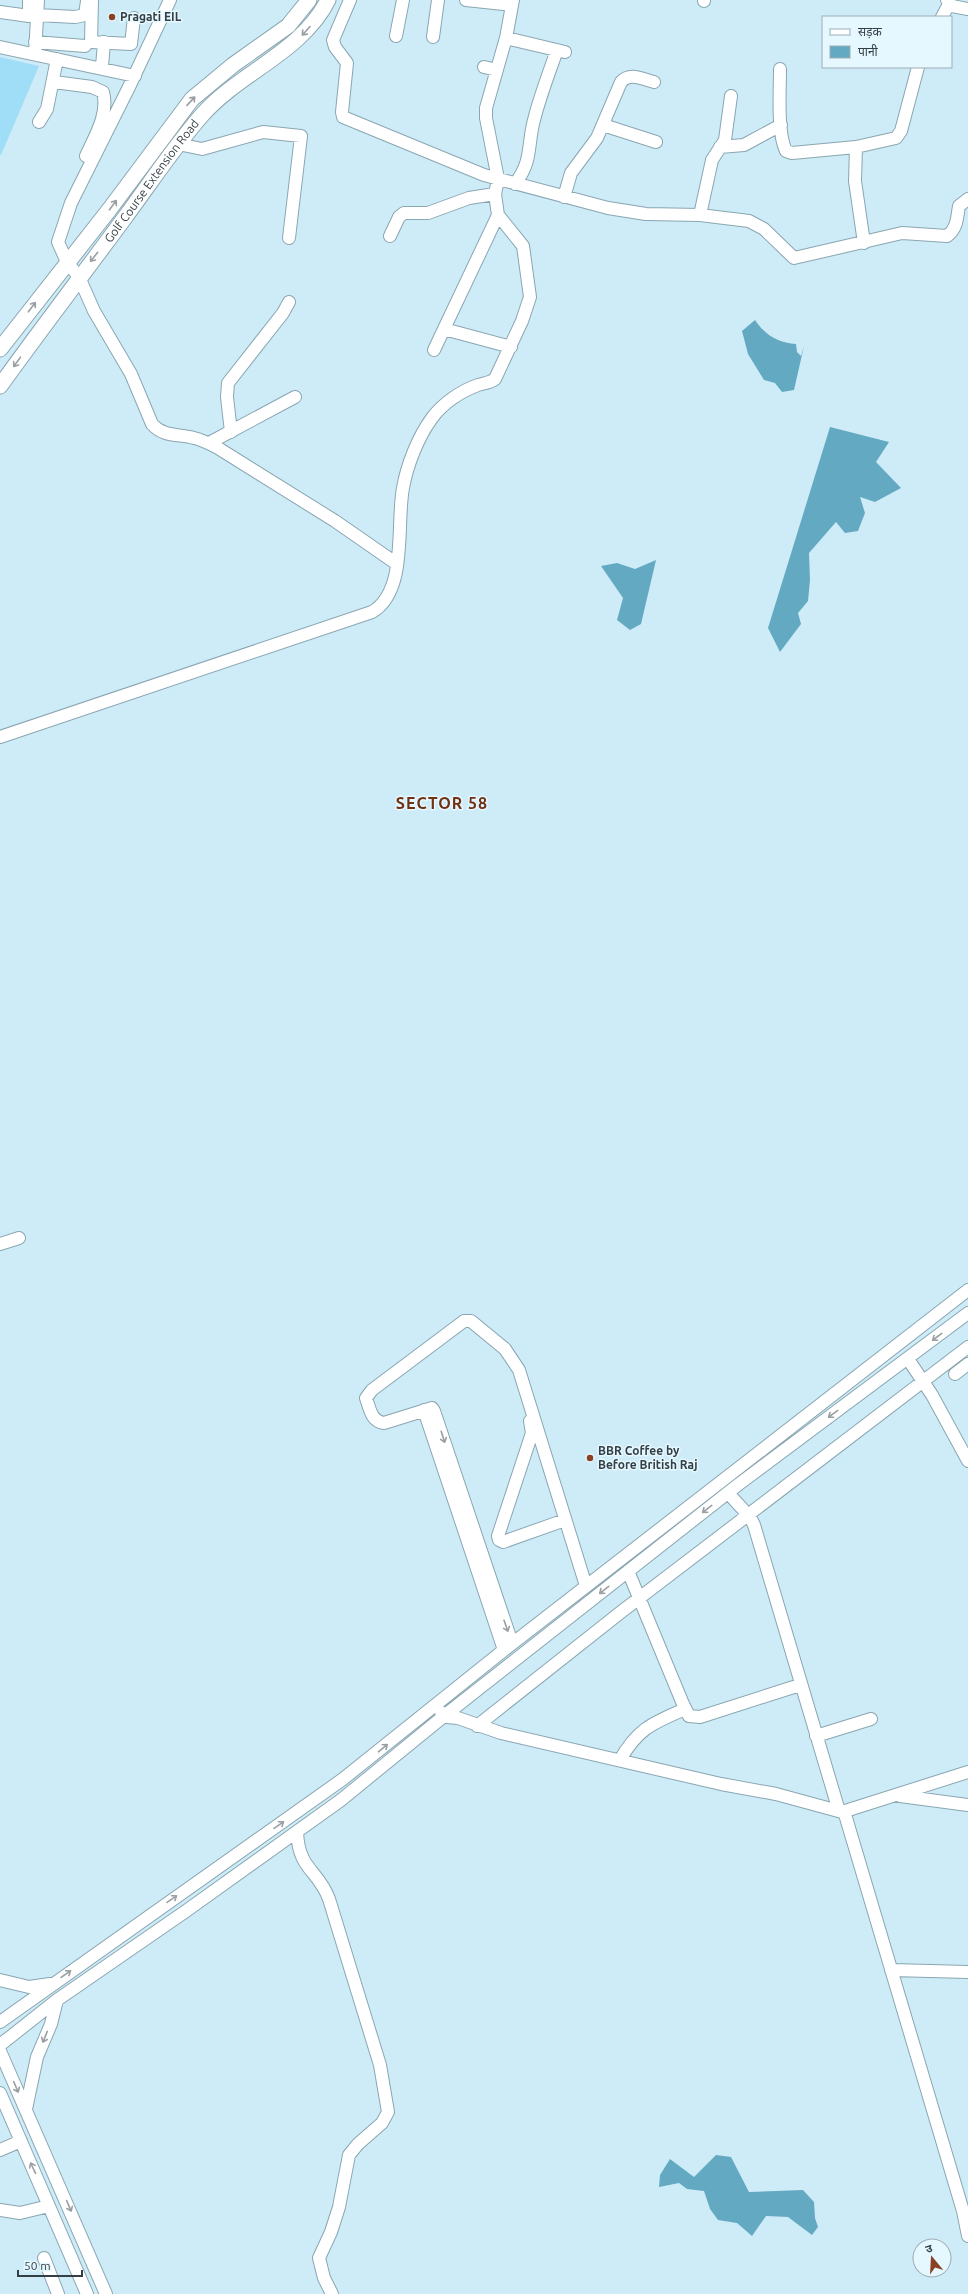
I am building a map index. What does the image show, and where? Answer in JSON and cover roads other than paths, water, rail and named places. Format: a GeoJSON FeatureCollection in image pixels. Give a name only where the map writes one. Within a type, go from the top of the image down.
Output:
{"type":"FeatureCollection","features":[{"type":"Feature","properties":{"kind":"main road","name":"Golf Course Extension Road"},"geometry":{"type":"LineString","coordinates":[[0,349],[109,210],[192,99],[233,65],[288,26],[309,0]]}},
{"type":"Feature","properties":{"kind":"main road","name":"Golf Course Extension Road"},"geometry":{"type":"LineString","coordinates":[[0,386],[178,144],[203,114],[244,78],[298,39],[321,14],[328,0]]}},
{"type":"Feature","properties":{"kind":"street"},"geometry":{"type":"LineString","coordinates":[[0,12],[29,16],[29,0]]}},
{"type":"Feature","properties":{"kind":"street"},"geometry":{"type":"LineString","coordinates":[[35,48],[38,0]]}},
{"type":"Feature","properties":{"kind":"street"},"geometry":{"type":"LineString","coordinates":[[37,15],[75,17],[85,15],[87,0]]}},
{"type":"Feature","properties":{"kind":"street"},"geometry":{"type":"LineString","coordinates":[[92,0],[91,42],[131,44],[134,18]]}},
{"type":"Feature","properties":{"kind":"street"},"geometry":{"type":"LineString","coordinates":[[170,0],[135,76],[80,184],[60,232],[58,242],[67,262],[79,277],[94,311],[137,386],[152,424],[165,434],[193,438],[209,443],[335,522],[397,564]]}},
{"type":"Feature","properties":{"kind":"street"},"geometry":{"type":"LineString","coordinates":[[350,0],[333,40],[335,47],[347,63],[342,112],[343,117],[498,179],[608,208],[646,214],[737,219],[757,224],[794,258],[902,233],[947,236],[956,223],[959,206],[968,199]]}},
{"type":"Feature","properties":{"kind":"street"},"geometry":{"type":"LineString","coordinates":[[396,36],[403,0]]}},
{"type":"Feature","properties":{"kind":"street"},"geometry":{"type":"LineString","coordinates":[[433,37],[438,0]]}},
{"type":"Feature","properties":{"kind":"street"},"geometry":{"type":"LineString","coordinates":[[0,737],[372,612],[383,605],[388,598],[397,564],[404,482],[423,432],[437,412],[456,396],[495,379],[511,347],[529,304],[530,292],[523,246],[498,215],[495,194],[498,179],[486,118],[486,108],[506,38],[512,2],[466,0]]}},
{"type":"Feature","properties":{"kind":"street"},"geometry":{"type":"LineString","coordinates":[[942,16],[948,2],[957,8],[968,9]]}},
{"type":"Feature","properties":{"kind":"street"},"geometry":{"type":"LineString","coordinates":[[506,38],[561,51],[534,122],[529,157],[523,172],[512,183]]}},
{"type":"Feature","properties":{"kind":"street"},"geometry":{"type":"LineString","coordinates":[[102,68],[104,42]]}},
{"type":"Feature","properties":{"kind":"street"},"geometry":{"type":"LineString","coordinates":[[0,47],[35,48],[85,46]]}},
{"type":"Feature","properties":{"kind":"street"},"geometry":{"type":"LineString","coordinates":[[35,48],[58,59],[135,76]]}},
{"type":"Feature","properties":{"kind":"street"},"geometry":{"type":"LineString","coordinates":[[38,122],[47,109],[58,59]]}},
{"type":"Feature","properties":{"kind":"street"},"geometry":{"type":"LineString","coordinates":[[484,67],[497,70]]}},
{"type":"Feature","properties":{"kind":"street"},"geometry":{"type":"LineString","coordinates":[[780,69],[782,125],[785,149],[788,153],[856,147],[889,141],[899,136],[918,68]]}},
{"type":"Feature","properties":{"kind":"street"},"geometry":{"type":"LineString","coordinates":[[564,197],[571,173],[590,149],[603,125],[624,78],[631,76],[654,82]]}},
{"type":"Feature","properties":{"kind":"street"},"geometry":{"type":"LineString","coordinates":[[54,82],[92,87],[103,92],[104,108],[101,124],[86,156]]}},
{"type":"Feature","properties":{"kind":"street"},"geometry":{"type":"LineString","coordinates":[[700,216],[712,160],[725,137],[732,96]]}},
{"type":"Feature","properties":{"kind":"street"},"geometry":{"type":"LineString","coordinates":[[603,125],[656,142]]}},
{"type":"Feature","properties":{"kind":"street"},"geometry":{"type":"LineString","coordinates":[[720,147],[744,145],[782,125]]}},
{"type":"Feature","properties":{"kind":"street"},"geometry":{"type":"LineString","coordinates":[[178,144],[202,149],[263,132],[301,136],[289,238]]}},
{"type":"Feature","properties":{"kind":"street"},"geometry":{"type":"LineString","coordinates":[[512,183],[520,167],[526,146]]}},
{"type":"Feature","properties":{"kind":"street"},"geometry":{"type":"LineString","coordinates":[[856,147],[856,188],[864,243]]}},
{"type":"Feature","properties":{"kind":"street"},"geometry":{"type":"LineString","coordinates":[[390,236],[399,217],[404,214],[428,213],[469,198],[495,194]]}},
{"type":"Feature","properties":{"kind":"street"},"geometry":{"type":"LineString","coordinates":[[434,350],[498,215]]}},
{"type":"Feature","properties":{"kind":"street"},"geometry":{"type":"LineString","coordinates":[[230,432],[227,397],[228,383],[283,313],[289,302]]}},
{"type":"Feature","properties":{"kind":"street"},"geometry":{"type":"LineString","coordinates":[[444,329],[511,347]]}},
{"type":"Feature","properties":{"kind":"street"},"geometry":{"type":"LineString","coordinates":[[209,443],[295,398]]}},
{"type":"Feature","properties":{"kind":"street"},"geometry":{"type":"LineString","coordinates":[[0,1244],[19,1238]]}},
{"type":"Feature","properties":{"kind":"street"},"geometry":{"type":"LineString","coordinates":[[0,2022],[323,1794],[508,1646],[968,1290]]}},
{"type":"Feature","properties":{"kind":"street"},"geometry":{"type":"LineString","coordinates":[[0,2045],[57,2000],[298,1832],[359,1786],[444,1716],[728,1492],[968,1313]]}},
{"type":"Feature","properties":{"kind":"street"},"geometry":{"type":"LineString","coordinates":[[508,1646],[446,1461],[434,1411],[432,1408],[384,1423],[378,1422],[373,1418],[366,1395],[468,1320],[505,1350],[515,1363],[521,1375],[586,1586]]}},
{"type":"Feature","properties":{"kind":"street"},"geometry":{"type":"LineString","coordinates":[[477,1726],[639,1599],[968,1346]]}},
{"type":"Feature","properties":{"kind":"street"},"geometry":{"type":"LineString","coordinates":[[908,1359],[923,1380],[968,1461]]}},
{"type":"Feature","properties":{"kind":"street"},"geometry":{"type":"LineString","coordinates":[[955,1374],[968,1364]]}},
{"type":"Feature","properties":{"kind":"street"},"geometry":{"type":"LineString","coordinates":[[533,1416],[530,1421],[532,1434],[498,1536],[499,1540],[503,1542],[565,1520]]}},
{"type":"Feature","properties":{"kind":"street"},"geometry":{"type":"LineString","coordinates":[[728,1492],[748,1515],[754,1525],[800,1686],[842,1811],[965,2211],[968,2236]]}},
{"type":"Feature","properties":{"kind":"street"},"geometry":{"type":"LineString","coordinates":[[628,1571],[689,1716],[700,1717],[800,1686]]}},
{"type":"Feature","properties":{"kind":"street"},"geometry":{"type":"LineString","coordinates":[[434,1706],[444,1716],[458,1718],[477,1726],[720,1784],[776,1794],[842,1811],[897,1796],[968,1772]]}},
{"type":"Feature","properties":{"kind":"street"},"geometry":{"type":"LineString","coordinates":[[620,1760],[630,1742],[645,1728],[685,1709]]}},
{"type":"Feature","properties":{"kind":"street"},"geometry":{"type":"LineString","coordinates":[[816,1736],[871,1719]]}},
{"type":"Feature","properties":{"kind":"street"},"geometry":{"type":"LineString","coordinates":[[897,1796],[968,1805]]}},
{"type":"Feature","properties":{"kind":"street"},"geometry":{"type":"LineString","coordinates":[[298,1832],[299,1851],[304,1863],[321,1883],[329,1899],[380,2065],[388,2103],[388,2112],[382,2123],[353,2149],[347,2161],[339,2207],[331,2232],[319,2258],[324,2278],[332,2294]]}},
{"type":"Feature","properties":{"kind":"street"},"geometry":{"type":"LineString","coordinates":[[891,1970],[968,1972]]}},
{"type":"Feature","properties":{"kind":"street"},"geometry":{"type":"LineString","coordinates":[[0,1980],[29,1987],[52,1984]]}},
{"type":"Feature","properties":{"kind":"street"},"geometry":{"type":"LineString","coordinates":[[26,2109],[37,2057],[51,2024],[57,2000]]}},
{"type":"Feature","properties":{"kind":"street"},"geometry":{"type":"LineString","coordinates":[[0,2051],[106,2294]]}},
{"type":"Feature","properties":{"kind":"street"},"geometry":{"type":"LineString","coordinates":[[0,2093],[4,2112],[22,2141],[87,2294]]}},
{"type":"Feature","properties":{"kind":"street"},"geometry":{"type":"LineString","coordinates":[[0,2150],[22,2141]]}},
{"type":"Feature","properties":{"kind":"street"},"geometry":{"type":"LineString","coordinates":[[0,2210],[20,2213],[49,2206]]}},
{"type":"Feature","properties":{"kind":"street"},"geometry":{"type":"LineString","coordinates":[[44,2258],[58,2294]]}},
{"type":"Feature","properties":{"kind":"water"},"geometry":{"type":"Polygon","coordinates":[[[755,320],[763,330],[772,337],[783,342],[796,344],[797,352],[801,356],[804,346],[794,390],[782,392],[775,383],[764,380],[748,354],[742,331],[755,320]]]}},
{"type":"Feature","properties":{"kind":"water"},"geometry":{"type":"Polygon","coordinates":[[[830,427],[889,442],[876,462],[901,488],[875,502],[860,497],[865,513],[858,531],[845,533],[836,522],[809,553],[810,580],[808,601],[798,613],[801,624],[780,652],[768,628],[830,427]]]}},
{"type":"Feature","properties":{"kind":"water"},"geometry":{"type":"Polygon","coordinates":[[[656,560],[641,624],[630,630],[617,620],[623,598],[601,566],[617,563],[635,569],[656,560]]]}},
{"type":"Feature","properties":{"kind":"water"},"geometry":{"type":"Polygon","coordinates":[[[716,2155],[731,2157],[749,2192],[803,2190],[814,2202],[815,2218],[818,2227],[812,2235],[788,2217],[766,2216],[752,2236],[737,2223],[718,2220],[710,2209],[704,2191],[687,2189],[679,2183],[659,2187],[660,2175],[670,2159],[694,2177],[716,2155]]]}},
{"type":"Feature","properties":{"kind":"place","name":"Pragati EIL"},"geometry":{"type":"Point","coordinates":[112,17]}},
{"type":"Feature","properties":{"kind":"place","name":"BBR Coffee by Before British Raj"},"geometry":{"type":"Point","coordinates":[590,1458]}},
{"type":"Feature","properties":{"kind":"district","name":"SECTOR 58"},"geometry":{"type":"Point","coordinates":[442,803]}}]}
